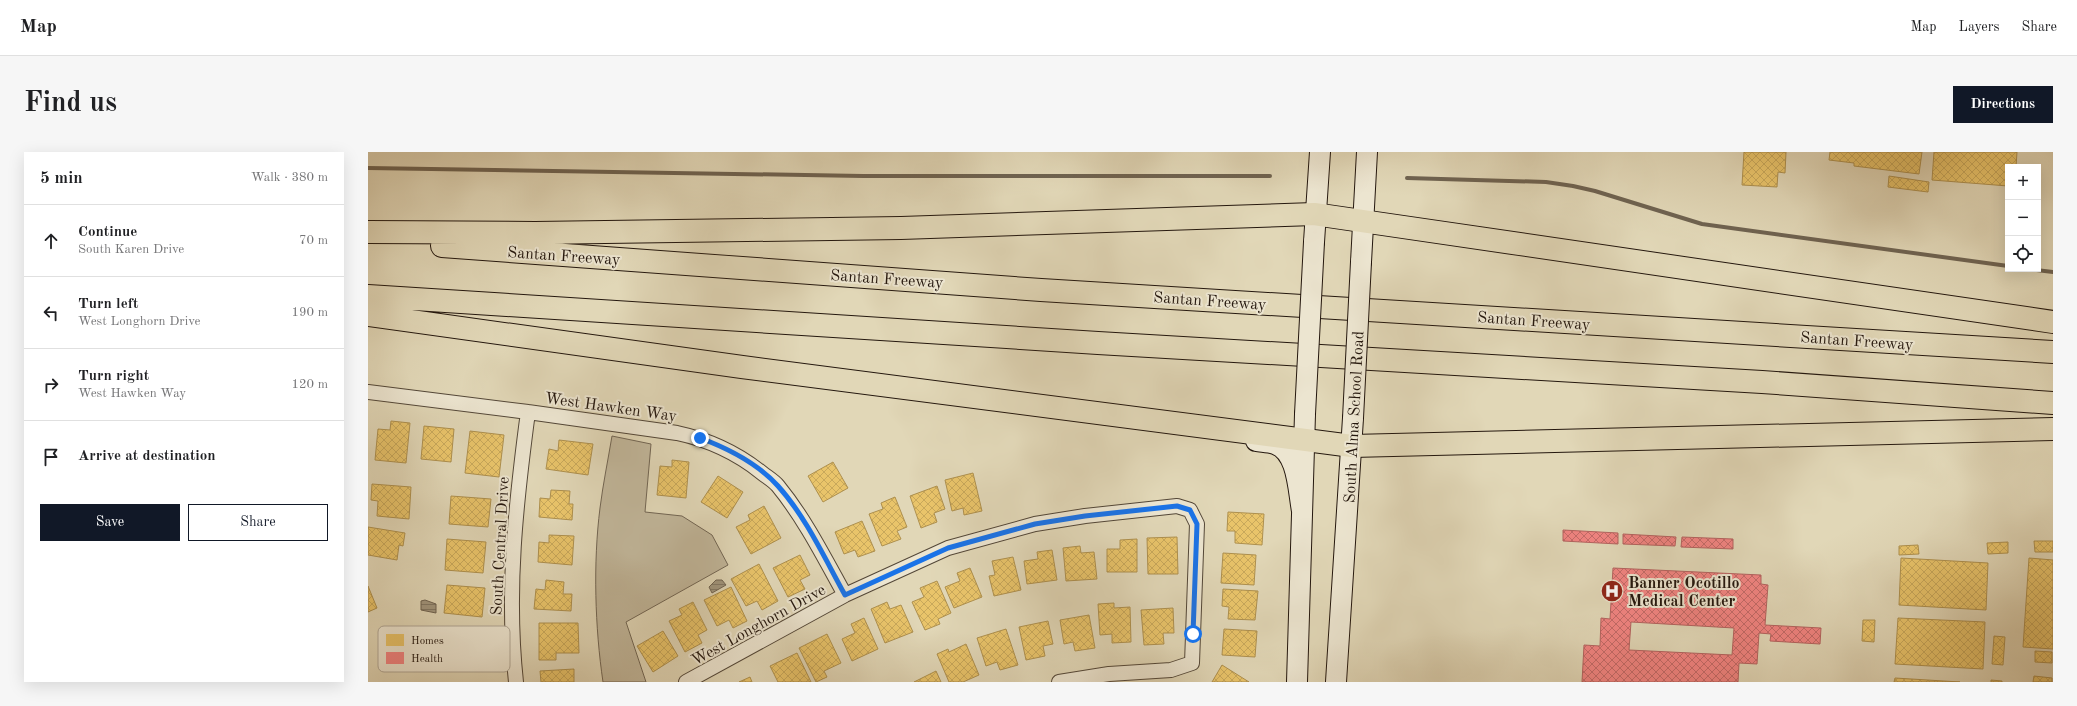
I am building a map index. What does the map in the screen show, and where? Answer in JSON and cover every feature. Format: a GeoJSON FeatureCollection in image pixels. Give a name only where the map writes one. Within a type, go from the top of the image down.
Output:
{"type":"FeatureCollection","features":[{"type":"Feature","properties":{"kind":"highway"},"geometry":{"type":"LineString","coordinates":[[368,232],[536,233],[888,228],[1314,214],[1364,220],[2053,322]]}},
{"type":"Feature","properties":{"kind":"highway","name":"Santan Freeway"},"geometry":{"type":"LineString","coordinates":[[368,240],[1033,289],[2053,352]]}},
{"type":"Feature","properties":{"kind":"highway"},"geometry":{"type":"LineString","coordinates":[[368,296],[1129,345],[1762,382],[2053,403]]}},
{"type":"Feature","properties":{"kind":"highway"},"geometry":{"type":"LineString","coordinates":[[368,315],[742,367],[1352,446],[2053,429]]}},
{"type":"Feature","properties":{"kind":"main road"},"geometry":{"type":"LineString","coordinates":[[1297,682],[1305,414],[1314,242],[1314,214],[1320,152]]}},
{"type":"Feature","properties":{"kind":"main road","name":"South Alma School Road"},"geometry":{"type":"LineString","coordinates":[[1336,682],[1352,446],[1367,152]]}},
{"type":"Feature","properties":{"kind":"main road"},"geometry":{"type":"LineString","coordinates":[[1045,406],[1080,418],[1275,444],[1285,451],[1294,467],[1302,511]]}},
{"type":"Feature","properties":{"kind":"street","name":"West Hawken Way"},"geometry":{"type":"LineString","coordinates":[[368,392],[528,412],[677,433],[700,438],[721,446],[743,458],[777,485],[800,516],[845,595]]}},
{"type":"Feature","properties":{"kind":"street","name":"South Central Drive"},"geometry":{"type":"LineString","coordinates":[[516,682],[512,643],[512,559],[528,412]]}},
{"type":"Feature","properties":{"kind":"street","name":"West Longhorn Drive"},"geometry":{"type":"LineString","coordinates":[[686,682],[845,595],[948,548],[1035,524],[1085,516],[1177,506],[1190,510],[1197,524],[1192,663],[1171,670],[1109,674],[1059,682]]}},
{"type":"Feature","properties":{"kind":"shaded area"},"geometry":{"type":"Polygon","coordinates":[[[612,436],[651,444],[645,512],[682,516],[712,535],[728,565],[626,622],[646,682],[603,682],[600,661],[596,595],[596,551],[601,499],[612,436]]]}},
{"type":"Feature","properties":{"kind":"shaded area"},"geometry":{"type":"Polygon","coordinates":[[[716,580],[722,580],[726,585],[712,593],[709,587],[716,580]]]}},
{"type":"Feature","properties":{"kind":"shaded area"},"geometry":{"type":"Polygon","coordinates":[[[425,600],[436,604],[436,613],[421,610],[421,601],[425,600]]]}},
{"type":"Feature","properties":{"kind":"building: Homes"},"geometry":{"type":"Polygon","coordinates":[[[1744,152],[1786,152],[1785,173],[1778,172],[1777,187],[1742,185],[1744,152]]]}},
{"type":"Feature","properties":{"kind":"building: Homes"},"geometry":{"type":"Polygon","coordinates":[[[1830,152],[1922,152],[1919,174],[1854,166],[1854,163],[1829,160],[1830,152]]]}},
{"type":"Feature","properties":{"kind":"building: Homes"},"geometry":{"type":"Polygon","coordinates":[[[1934,152],[2017,152],[2016,164],[2005,164],[2005,186],[1932,180],[1934,152]]]}},
{"type":"Feature","properties":{"kind":"building: Homes"},"geometry":{"type":"Polygon","coordinates":[[[1889,176],[1929,182],[1928,192],[1888,187],[1889,176]]]}},
{"type":"Feature","properties":{"kind":"building: Homes"},"geometry":{"type":"Polygon","coordinates":[[[391,421],[410,423],[406,463],[375,460],[378,429],[390,430],[391,421]]]}},
{"type":"Feature","properties":{"kind":"building: Homes"},"geometry":{"type":"Polygon","coordinates":[[[424,426],[454,429],[451,462],[421,459],[424,426]]]}},
{"type":"Feature","properties":{"kind":"building: Homes"},"geometry":{"type":"Polygon","coordinates":[[[470,431],[504,435],[499,477],[465,473],[470,431]]]}},
{"type":"Feature","properties":{"kind":"building: Homes"},"geometry":{"type":"Polygon","coordinates":[[[559,440],[593,444],[588,475],[546,469],[549,449],[558,451],[559,440]]]}},
{"type":"Feature","properties":{"kind":"building: Homes"},"geometry":{"type":"Polygon","coordinates":[[[672,460],[689,462],[686,498],[657,495],[660,466],[672,467],[672,460]]]}},
{"type":"Feature","properties":{"kind":"building: Homes"},"geometry":{"type":"Polygon","coordinates":[[[833,462],[848,488],[823,502],[808,476],[833,462]]]}},
{"type":"Feature","properties":{"kind":"building: Homes"},"geometry":{"type":"Polygon","coordinates":[[[973,473],[982,511],[964,515],[963,508],[952,511],[945,480],[973,473]]]}},
{"type":"Feature","properties":{"kind":"building: Homes"},"geometry":{"type":"Polygon","coordinates":[[[718,476],[743,492],[727,518],[701,502],[718,476]]]}},
{"type":"Feature","properties":{"kind":"building: Homes"},"geometry":{"type":"Polygon","coordinates":[[[372,484],[411,487],[409,519],[377,516],[378,501],[371,500],[372,484]]]}},
{"type":"Feature","properties":{"kind":"building: Homes"},"geometry":{"type":"Polygon","coordinates":[[[937,486],[945,509],[934,513],[937,522],[921,528],[910,496],[937,486]]]}},
{"type":"Feature","properties":{"kind":"building: Homes"},"geometry":{"type":"Polygon","coordinates":[[[551,490],[570,491],[569,504],[573,504],[572,520],[539,517],[540,498],[550,499],[551,490]]]}},
{"type":"Feature","properties":{"kind":"building: Homes"},"geometry":{"type":"Polygon","coordinates":[[[451,496],[491,499],[488,527],[449,524],[451,496]]]}},
{"type":"Feature","properties":{"kind":"building: Homes"},"geometry":{"type":"Polygon","coordinates":[[[895,497],[907,527],[897,531],[901,539],[882,546],[869,514],[883,509],[881,503],[895,497]]]}},
{"type":"Feature","properties":{"kind":"building: Homes"},"geometry":{"type":"Polygon","coordinates":[[[764,506],[781,538],[751,554],[736,527],[750,520],[748,515],[764,506]]]}},
{"type":"Feature","properties":{"kind":"building: Homes"},"geometry":{"type":"Polygon","coordinates":[[[1228,512],[1264,514],[1262,545],[1235,543],[1235,531],[1227,531],[1228,512]]]}},
{"type":"Feature","properties":{"kind":"building: Homes"},"geometry":{"type":"Polygon","coordinates":[[[862,521],[875,551],[858,557],[855,550],[844,554],[835,532],[862,521]]]}},
{"type":"Feature","properties":{"kind":"building: Homes"},"geometry":{"type":"Polygon","coordinates":[[[368,527],[405,533],[403,546],[399,545],[397,560],[368,555],[368,527]]]}},
{"type":"Feature","properties":{"kind":"building: Homes"},"geometry":{"type":"Polygon","coordinates":[[[549,535],[574,536],[572,565],[538,562],[539,542],[549,543],[549,535]]]}},
{"type":"Feature","properties":{"kind":"building: Homes"},"geometry":{"type":"Polygon","coordinates":[[[1177,537],[1178,574],[1148,574],[1147,538],[1177,537]]]}},
{"type":"Feature","properties":{"kind":"building: Homes"},"geometry":{"type":"Polygon","coordinates":[[[447,539],[486,542],[483,573],[445,570],[447,539]]]}},
{"type":"Feature","properties":{"kind":"building: Homes"},"geometry":{"type":"Polygon","coordinates":[[[1137,539],[1137,572],[1107,572],[1107,549],[1120,549],[1120,540],[1137,539]]]}},
{"type":"Feature","properties":{"kind":"building: Homes"},"geometry":{"type":"Polygon","coordinates":[[[2034,541],[2053,541],[2053,552],[2035,552],[2034,541]]]}},
{"type":"Feature","properties":{"kind":"building: Homes"},"geometry":{"type":"Polygon","coordinates":[[[2008,542],[2008,553],[1988,554],[1987,543],[2008,542]]]}},
{"type":"Feature","properties":{"kind":"building: Homes"},"geometry":{"type":"Polygon","coordinates":[[[1918,545],[1919,554],[1899,555],[1899,546],[1918,545]]]}},
{"type":"Feature","properties":{"kind":"building: Homes"},"geometry":{"type":"Polygon","coordinates":[[[1080,546],[1081,553],[1094,552],[1097,579],[1066,581],[1063,548],[1080,546]]]}},
{"type":"Feature","properties":{"kind":"building: Homes"},"geometry":{"type":"Polygon","coordinates":[[[1052,550],[1057,580],[1027,584],[1024,561],[1038,559],[1037,552],[1052,550]]]}},
{"type":"Feature","properties":{"kind":"building: Homes"},"geometry":{"type":"Polygon","coordinates":[[[1223,553],[1256,555],[1254,585],[1221,583],[1223,553]]]}},
{"type":"Feature","properties":{"kind":"building: Homes"},"geometry":{"type":"Polygon","coordinates":[[[800,555],[810,575],[800,580],[805,589],[788,597],[773,568],[800,555]]]}},
{"type":"Feature","properties":{"kind":"building: Homes"},"geometry":{"type":"Polygon","coordinates":[[[1013,557],[1021,590],[994,596],[989,576],[995,575],[992,561],[1013,557]]]}},
{"type":"Feature","properties":{"kind":"building: Homes"},"geometry":{"type":"Polygon","coordinates":[[[1901,558],[1988,563],[1986,610],[1899,605],[1901,558]]]}},
{"type":"Feature","properties":{"kind":"building: Homes"},"geometry":{"type":"Polygon","coordinates":[[[2029,558],[2053,560],[2053,649],[2023,647],[2029,558]]]}},
{"type":"Feature","properties":{"kind":"building: Homes"},"geometry":{"type":"Polygon","coordinates":[[[759,564],[778,601],[762,610],[757,601],[746,606],[731,579],[759,564]]]}},
{"type":"Feature","properties":{"kind":"building: Homes"},"geometry":{"type":"Polygon","coordinates":[[[970,568],[982,597],[954,608],[945,587],[960,581],[957,573],[970,568]]]}},
{"type":"Feature","properties":{"kind":"building: Homes"},"geometry":{"type":"Polygon","coordinates":[[[546,580],[564,582],[563,594],[572,594],[571,611],[534,609],[536,589],[545,590],[546,580]]]}},
{"type":"Feature","properties":{"kind":"building: Homes"},"geometry":{"type":"Polygon","coordinates":[[[937,581],[951,613],[938,619],[940,624],[925,630],[912,602],[924,597],[920,588],[937,581]]]}},
{"type":"Feature","properties":{"kind":"building: Homes"},"geometry":{"type":"Polygon","coordinates":[[[447,585],[485,588],[482,617],[444,613],[447,585]]]}},
{"type":"Feature","properties":{"kind":"building: Homes"},"geometry":{"type":"Polygon","coordinates":[[[368,586],[377,608],[368,612],[368,586]]]}},
{"type":"Feature","properties":{"kind":"building: Homes"},"geometry":{"type":"Polygon","coordinates":[[[731,587],[747,621],[733,628],[729,620],[717,626],[704,600],[731,587]]]}},
{"type":"Feature","properties":{"kind":"building: Homes"},"geometry":{"type":"Polygon","coordinates":[[[1223,589],[1258,591],[1255,620],[1228,619],[1229,607],[1222,606],[1223,589]]]}},
{"type":"Feature","properties":{"kind":"building: Homes"},"geometry":{"type":"Polygon","coordinates":[[[693,602],[707,630],[698,635],[702,643],[685,652],[669,621],[682,615],[679,609],[693,602]]]}},
{"type":"Feature","properties":{"kind":"building: Homes"},"geometry":{"type":"Polygon","coordinates":[[[887,602],[890,609],[901,605],[913,632],[885,643],[871,609],[887,602]]]}},
{"type":"Feature","properties":{"kind":"building: Homes"},"geometry":{"type":"Polygon","coordinates":[[[1114,603],[1114,608],[1130,607],[1131,642],[1112,643],[1112,634],[1100,635],[1098,604],[1114,603]]]}},
{"type":"Feature","properties":{"kind":"building: Homes"},"geometry":{"type":"Polygon","coordinates":[[[1173,608],[1174,633],[1163,633],[1164,644],[1144,645],[1141,610],[1173,608]]]}},
{"type":"Feature","properties":{"kind":"building: Homes"},"geometry":{"type":"Polygon","coordinates":[[[1089,615],[1095,648],[1075,651],[1073,642],[1064,644],[1060,620],[1089,615]]]}},
{"type":"Feature","properties":{"kind":"building: Homes"},"geometry":{"type":"Polygon","coordinates":[[[864,618],[878,649],[852,661],[842,639],[855,633],[851,624],[864,618]]]}},
{"type":"Feature","properties":{"kind":"building: Homes"},"geometry":{"type":"Polygon","coordinates":[[[1898,618],[1985,622],[1983,669],[1895,664],[1898,618]]]}},
{"type":"Feature","properties":{"kind":"building: Homes"},"geometry":{"type":"Polygon","coordinates":[[[1863,620],[1875,620],[1874,642],[1862,641],[1863,620]]]}},
{"type":"Feature","properties":{"kind":"building: Homes"},"geometry":{"type":"Polygon","coordinates":[[[1048,621],[1053,644],[1043,646],[1045,656],[1026,660],[1019,627],[1048,621]]]}},
{"type":"Feature","properties":{"kind":"building: Homes"},"geometry":{"type":"Polygon","coordinates":[[[539,623],[578,623],[579,653],[556,653],[556,660],[539,660],[539,623]]]}},
{"type":"Feature","properties":{"kind":"building: Homes"},"geometry":{"type":"Polygon","coordinates":[[[1006,629],[1018,665],[1000,670],[997,662],[986,666],[977,638],[1006,629]]]}},
{"type":"Feature","properties":{"kind":"building: Homes"},"geometry":{"type":"Polygon","coordinates":[[[1224,629],[1257,631],[1255,657],[1222,655],[1224,629]]]}},
{"type":"Feature","properties":{"kind":"building: Homes"},"geometry":{"type":"Polygon","coordinates":[[[663,631],[678,656],[653,672],[637,646],[663,631]]]}},
{"type":"Feature","properties":{"kind":"building: Homes"},"geometry":{"type":"Polygon","coordinates":[[[827,634],[841,663],[824,671],[827,677],[816,682],[799,648],[827,634]]]}},
{"type":"Feature","properties":{"kind":"building: Homes"},"geometry":{"type":"Polygon","coordinates":[[[1994,636],[2005,637],[2003,665],[1992,664],[1994,636]]]}},
{"type":"Feature","properties":{"kind":"building: Homes"},"geometry":{"type":"Polygon","coordinates":[[[966,644],[979,675],[963,682],[949,682],[937,654],[948,649],[949,652],[966,644]]]}},
{"type":"Feature","properties":{"kind":"building: Homes"},"geometry":{"type":"Polygon","coordinates":[[[2035,651],[2052,652],[2052,663],[2035,662],[2035,651]]]}},
{"type":"Feature","properties":{"kind":"building: Homes"},"geometry":{"type":"Polygon","coordinates":[[[797,653],[811,682],[778,682],[770,666],[797,653]]]}},
{"type":"Feature","properties":{"kind":"building: Homes"},"geometry":{"type":"Polygon","coordinates":[[[1222,665],[1249,682],[1212,682],[1222,665]]]}},
{"type":"Feature","properties":{"kind":"building: Homes"},"geometry":{"type":"Polygon","coordinates":[[[574,669],[574,682],[541,682],[540,671],[574,669]]]}},
{"type":"Feature","properties":{"kind":"building: Homes"},"geometry":{"type":"Polygon","coordinates":[[[936,671],[941,682],[914,682],[936,671]]]}},
{"type":"Feature","properties":{"kind":"building: Homes"},"geometry":{"type":"Polygon","coordinates":[[[2034,676],[2052,678],[2052,682],[2033,682],[2034,676]]]}},
{"type":"Feature","properties":{"kind":"building: Homes"},"geometry":{"type":"Polygon","coordinates":[[[750,677],[752,682],[739,682],[750,677]]]}},
{"type":"Feature","properties":{"kind":"building: Homes"},"geometry":{"type":"Polygon","coordinates":[[[1895,678],[1960,682],[1894,682],[1895,678]]]}},
{"type":"Feature","properties":{"kind":"building: Homes"},"geometry":{"type":"Polygon","coordinates":[[[1991,680],[2002,681],[2002,682],[1991,682],[1991,680]]]}},
{"type":"Feature","properties":{"kind":"building: Health"},"geometry":{"type":"Polygon","coordinates":[[[1563,530],[1618,533],[1618,544],[1563,541],[1563,530]]]}},
{"type":"Feature","properties":{"kind":"building: Health"},"geometry":{"type":"Polygon","coordinates":[[[1623,534],[1676,537],[1675,546],[1623,544],[1623,534]]]}},
{"type":"Feature","properties":{"kind":"building: Health"},"geometry":{"type":"Polygon","coordinates":[[[1682,537],[1733,539],[1733,549],[1681,547],[1682,537]]]}},
{"type":"Feature","properties":{"kind":"building: Health"},"geometry":{"type":"Polygon","coordinates":[[[1613,568],[1761,575],[1761,584],[1768,585],[1765,625],[1821,628],[1820,644],[1770,641],[1771,634],[1759,633],[1757,664],[1739,663],[1738,682],[1582,682],[1584,645],[1600,646],[1601,618],[1610,619],[1613,568]],[[1631,622],[1629,650],[1732,655],[1734,628],[1631,622]]]}},
{"type":"Feature","properties":{"kind":"waterway"},"geometry":{"type":"LineString","coordinates":[[368,168],[863,176],[1270,176]]}},
{"type":"Feature","properties":{"kind":"waterway"},"geometry":{"type":"LineString","coordinates":[[1407,178],[1546,182],[1595,191],[1702,224],[2005,266]]}},
{"type":"Feature","properties":{"kind":"waterway"},"geometry":{"type":"LineString","coordinates":[[2041,271],[2053,272]]}},
{"type":"Feature","properties":{"kind":"place","name":"Banner Ocotillo Medical Center"},"geometry":{"type":"Point","coordinates":[1612,591]}},
{"type":"Feature","properties":{"kind":"route"},"geometry":{"type":"LineString","coordinates":[[700,438],[721,446],[743,458],[777,485],[800,516],[845,595],[948,548],[1035,524],[1085,516],[1177,506],[1190,510],[1197,524],[1193,634]]}}]}
